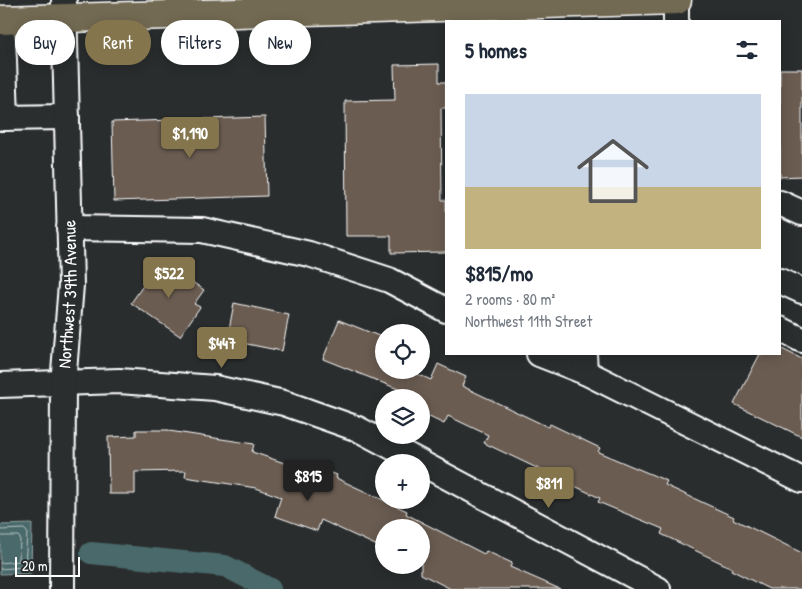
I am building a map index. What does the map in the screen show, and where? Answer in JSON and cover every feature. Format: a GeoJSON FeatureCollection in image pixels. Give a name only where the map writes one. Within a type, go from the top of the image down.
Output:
{"type":"FeatureCollection","features":[{"type":"Feature","properties":{"kind":"main road"},"geometry":{"type":"LineString","coordinates":[[1,20],[64,9],[677,0]]}},
{"type":"Feature","properties":{"kind":"street"},"geometry":{"type":"LineString","coordinates":[[676,20],[677,0]]}},
{"type":"Feature","properties":{"kind":"street","name":"Northwest 39th Avenue"},"geometry":{"type":"LineString","coordinates":[[62,587],[62,384],[71,285],[64,9]]}},
{"type":"Feature","properties":{"kind":"street"},"geometry":{"type":"LineString","coordinates":[[1,20],[3,118],[67,117]]}},
{"type":"Feature","properties":{"kind":"street"},"geometry":{"type":"LineString","coordinates":[[781,203],[802,214]]}},
{"type":"Feature","properties":{"kind":"street"},"geometry":{"type":"LineString","coordinates":[[69,228],[202,230],[318,257],[389,280],[445,309]]}},
{"type":"Feature","properties":{"kind":"street"},"geometry":{"type":"LineString","coordinates":[[781,281],[802,291]]}},
{"type":"Feature","properties":{"kind":"street"},"geometry":{"type":"LineString","coordinates":[[781,330],[802,340]]}},
{"type":"Feature","properties":{"kind":"street"},"geometry":{"type":"LineString","coordinates":[[545,355],[584,363],[802,480]]}},
{"type":"Feature","properties":{"kind":"street"},"geometry":{"type":"LineString","coordinates":[[0,385],[119,381],[224,390],[284,403],[358,429],[404,454]]}},
{"type":"Feature","properties":{"kind":"street"},"geometry":{"type":"LineString","coordinates":[[430,468],[658,589]]}},
{"type":"Feature","properties":{"kind":"water"},"geometry":{"type":"Polygon","coordinates":[[[32,524],[31,573],[0,574],[0,525],[32,524]]]}},
{"type":"Feature","properties":{"kind":"building"},"geometry":{"type":"Polygon","coordinates":[[[439,64],[439,82],[445,82],[445,108],[441,108],[442,200],[445,200],[445,252],[391,253],[391,236],[346,236],[345,101],[395,100],[394,65],[439,64]]]}},
{"type":"Feature","properties":{"kind":"building"},"geometry":{"type":"Polygon","coordinates":[[[781,69],[802,69],[802,176],[781,177],[781,69]]]}},
{"type":"Feature","properties":{"kind":"building"},"geometry":{"type":"Polygon","coordinates":[[[265,117],[267,196],[114,201],[112,122],[265,117]]]}},
{"type":"Feature","properties":{"kind":"building"},"geometry":{"type":"Polygon","coordinates":[[[158,264],[182,280],[185,277],[204,290],[194,304],[200,307],[180,336],[131,303],[158,264]]]}},
{"type":"Feature","properties":{"kind":"building"},"geometry":{"type":"Polygon","coordinates":[[[234,303],[289,315],[282,351],[227,340],[234,303]]]}},
{"type":"Feature","properties":{"kind":"building"},"geometry":{"type":"Polygon","coordinates":[[[339,320],[375,334],[375,379],[431,380],[438,364],[466,377],[462,386],[548,427],[550,424],[600,448],[598,452],[667,481],[665,485],[734,517],[733,519],[802,553],[802,589],[769,589],[731,570],[732,568],[661,534],[663,529],[598,502],[600,498],[484,443],[488,435],[448,416],[444,424],[430,417],[430,389],[398,389],[323,359],[339,320]]]}},
{"type":"Feature","properties":{"kind":"building"},"geometry":{"type":"Polygon","coordinates":[[[781,348],[802,359],[802,437],[734,404],[759,355],[781,355],[781,348]]]}},
{"type":"Feature","properties":{"kind":"building"},"geometry":{"type":"Polygon","coordinates":[[[136,430],[169,430],[254,444],[252,452],[311,472],[313,466],[337,475],[336,478],[375,496],[375,509],[403,509],[407,511],[406,514],[416,519],[375,519],[375,545],[321,520],[317,531],[275,516],[281,497],[256,488],[185,477],[186,471],[135,472],[135,494],[109,494],[108,437],[136,436],[136,430]]]}},
{"type":"Feature","properties":{"kind":"building"},"geometry":{"type":"Polygon","coordinates":[[[430,526],[484,554],[486,551],[512,563],[510,567],[560,589],[451,589],[421,574],[430,574],[430,526]]]}},
{"type":"Feature","properties":{"kind":"waterway"},"geometry":{"type":"LineString","coordinates":[[91,553],[225,566],[270,589]]}}]}
